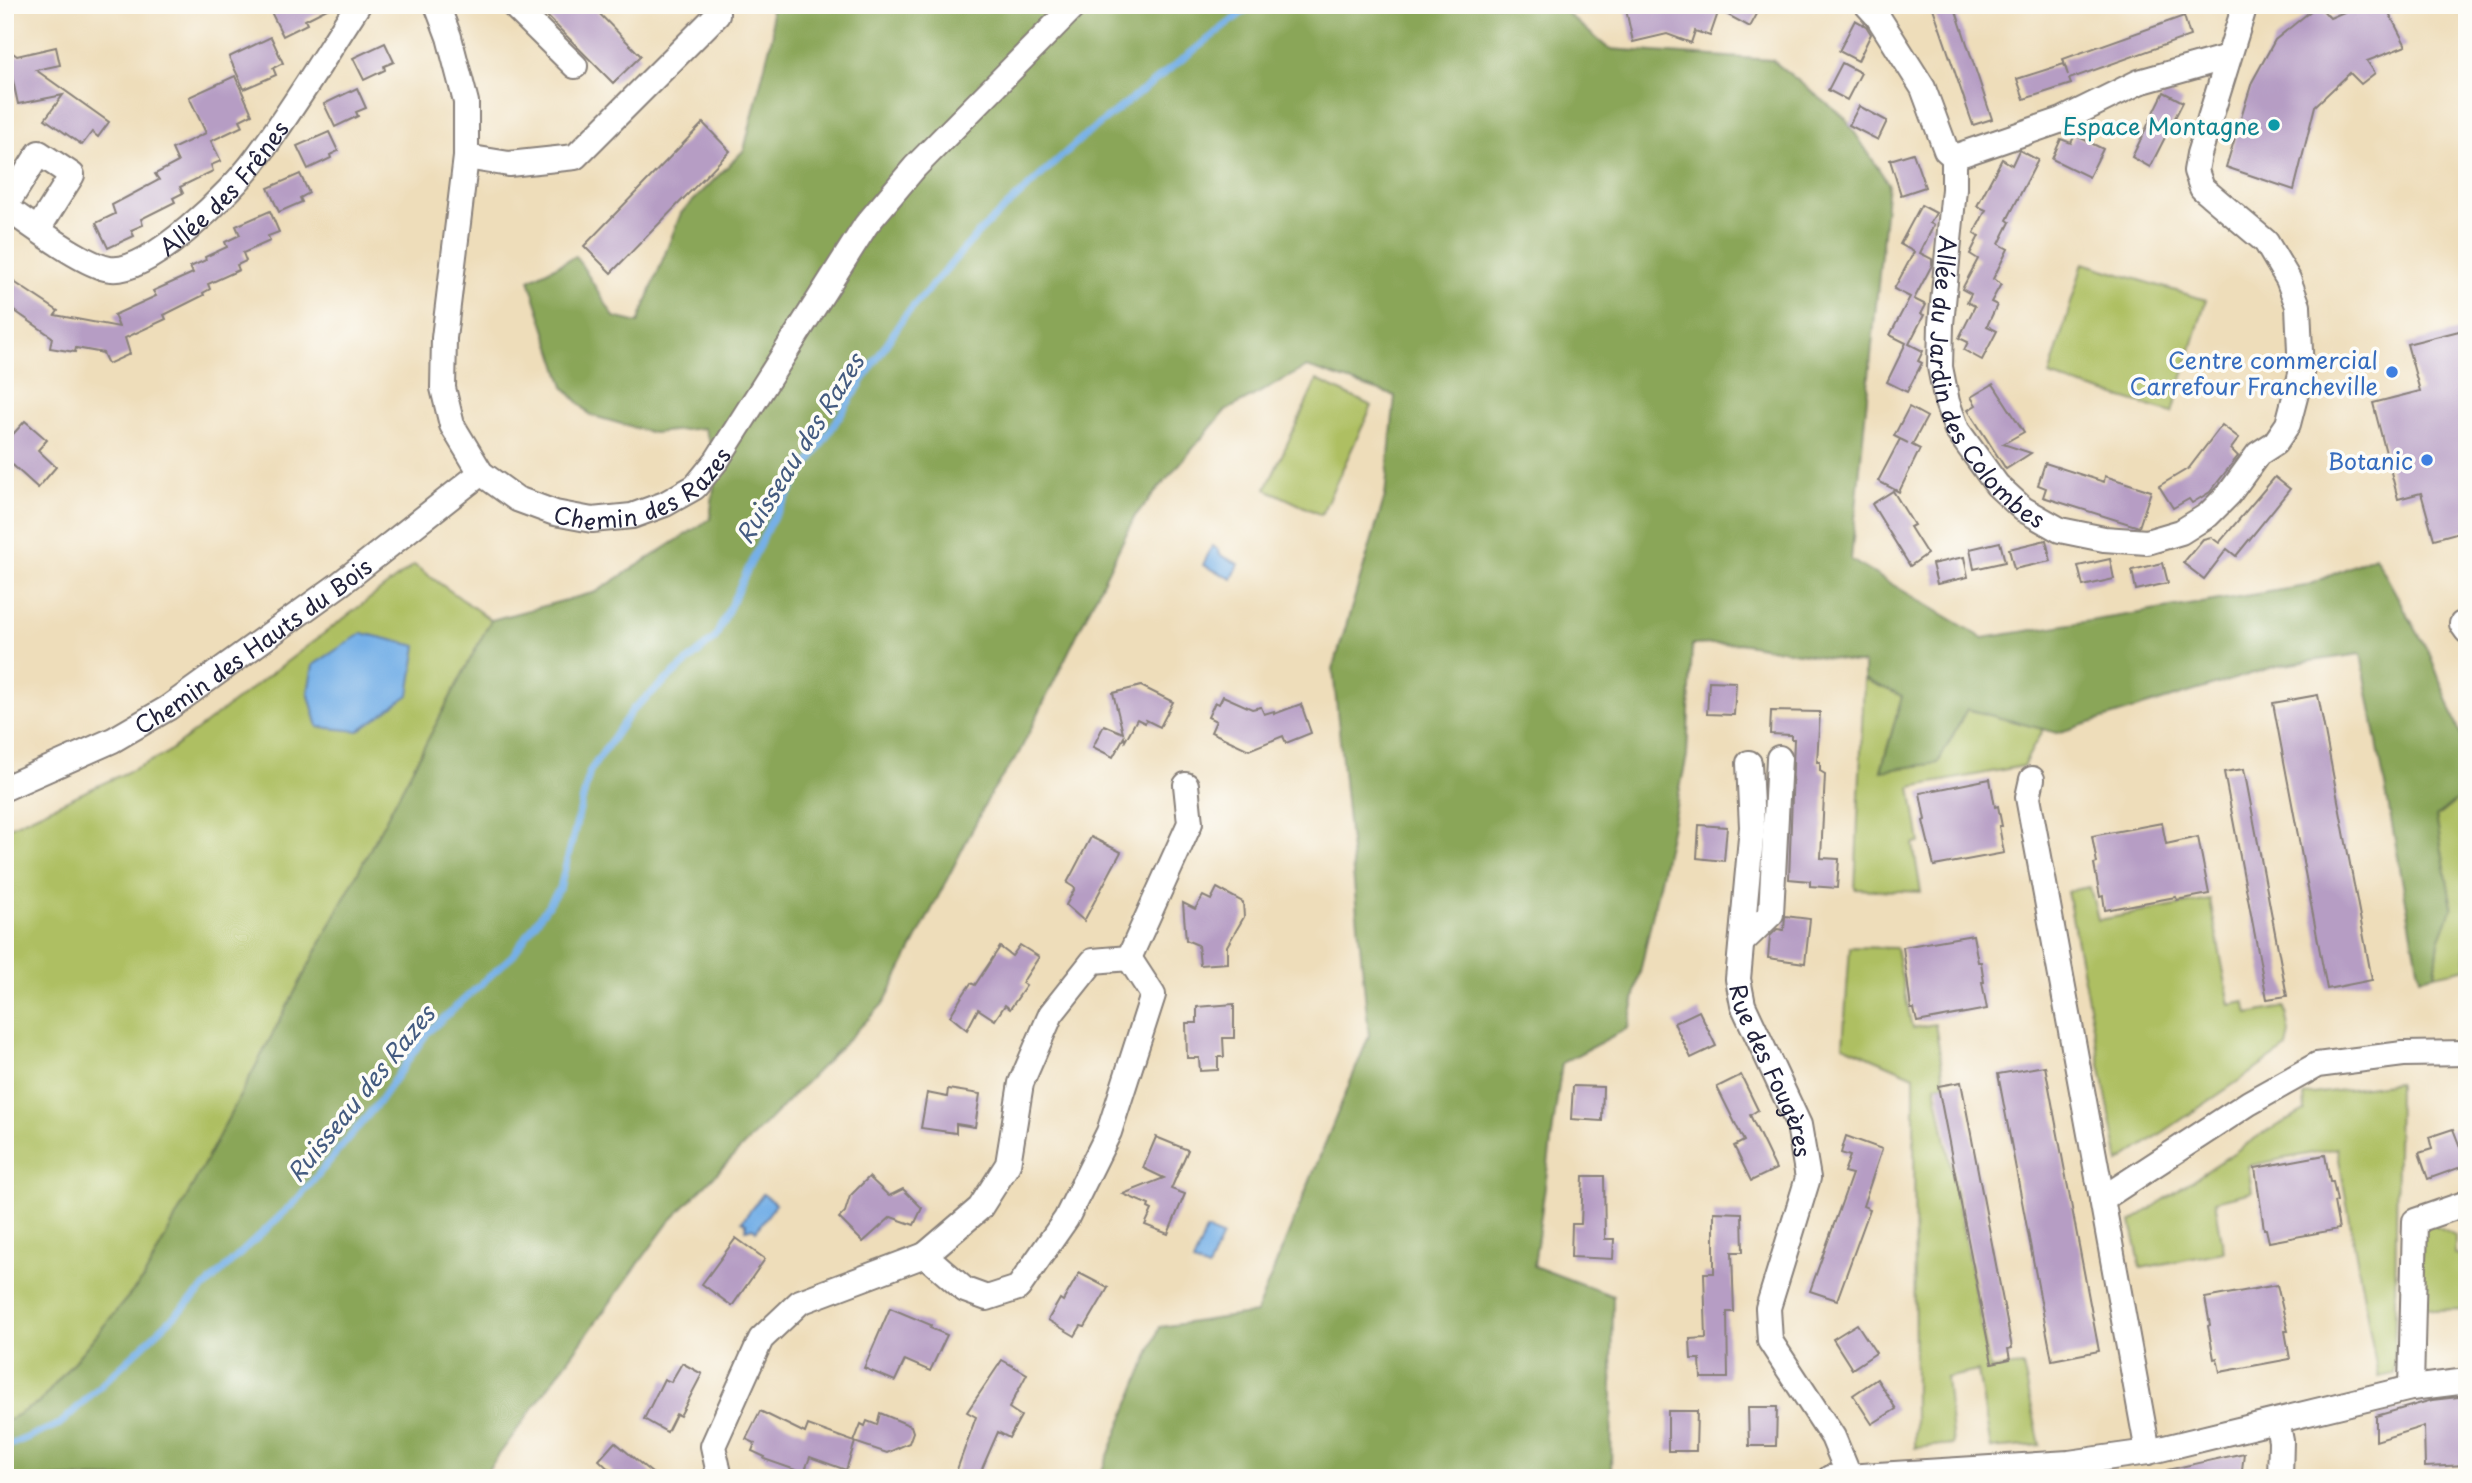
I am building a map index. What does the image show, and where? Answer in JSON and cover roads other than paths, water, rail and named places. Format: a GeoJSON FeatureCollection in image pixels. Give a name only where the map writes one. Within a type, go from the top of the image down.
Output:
{"type":"FeatureCollection","features":[{"type":"Feature","properties":{"kind":"street","name":"Allée des Frênes"},"geometry":{"type":"LineString","coordinates":[[38,229],[91,263],[112,270],[137,264],[183,236],[254,162],[358,5]]}},
{"type":"Feature","properties":{"kind":"street","name":"Chemin des Razes"},"geometry":{"type":"LineString","coordinates":[[437,5],[449,37],[466,102],[466,157],[443,338],[443,388],[452,425],[481,473],[517,499],[555,513],[592,520],[632,516],[665,504],[695,487],[717,460],[866,225],[915,167],[1075,5]]}},
{"type":"Feature","properties":{"kind":"street"},"geometry":{"type":"LineString","coordinates":[[513,5],[575,66]]}},
{"type":"Feature","properties":{"kind":"street"},"geometry":{"type":"LineString","coordinates":[[466,157],[509,163],[575,157],[717,15],[718,5]]}},
{"type":"Feature","properties":{"kind":"street","name":"Allée du Jardin des Colombes"},"geometry":{"type":"LineString","coordinates":[[1867,5],[1878,17],[1923,88],[1946,150],[1954,157],[1954,189],[1941,324],[1940,367],[1947,402],[1958,430],[1997,485],[2023,509],[2060,530],[2104,539],[2147,542],[2181,532],[2208,515],[2229,494],[2258,454],[2275,443],[2288,425],[2301,374],[2298,306],[2288,279],[2266,242],[2202,188],[2196,171],[2245,5]]}},
{"type":"Feature","properties":{"kind":"street"},"geometry":{"type":"LineString","coordinates":[[1954,157],[2062,120],[2139,82],[2228,57]]}},
{"type":"Feature","properties":{"kind":"street","name":"Chemin des Hauts du Bois"},"geometry":{"type":"LineString","coordinates":[[5,788],[113,740],[168,708],[340,584],[481,473]]}},
{"type":"Feature","properties":{"kind":"street"},"geometry":{"type":"LineString","coordinates":[[1743,941],[1772,914],[1780,758]]}},
{"type":"Feature","properties":{"kind":"street","name":"Rue des Fougères"},"geometry":{"type":"LineString","coordinates":[[1749,763],[1752,827],[1738,979],[1743,1005],[1799,1125],[1808,1178],[1768,1308],[1770,1341],[1833,1437],[1840,1477]]}},
{"type":"Feature","properties":{"kind":"street"},"geometry":{"type":"LineString","coordinates":[[2032,779],[2028,797],[2148,1452]]}},
{"type":"Feature","properties":{"kind":"street"},"geometry":{"type":"LineString","coordinates":[[1129,958],[1190,823],[1186,785]]}},
{"type":"Feature","properties":{"kind":"street"},"geometry":{"type":"LineString","coordinates":[[720,1478],[713,1446],[761,1339],[800,1302],[925,1255],[980,1208],[1008,1164],[1021,1083],[1051,1014],[1093,961],[1129,958]]}},
{"type":"Feature","properties":{"kind":"street"},"geometry":{"type":"LineString","coordinates":[[925,1255],[965,1290],[987,1298],[1018,1288],[1066,1219],[1110,1132],[1153,995],[1129,958]]}},
{"type":"Feature","properties":{"kind":"street"},"geometry":{"type":"LineString","coordinates":[[2102,1199],[2249,1103],[2316,1065],[2403,1054],[2467,1053]]}},
{"type":"Feature","properties":{"kind":"street"},"geometry":{"type":"LineString","coordinates":[[2411,1388],[2415,1221],[2467,1203]]}},
{"type":"Feature","properties":{"kind":"street"},"geometry":{"type":"LineString","coordinates":[[1840,1477],[1983,1473],[2148,1452],[2411,1388],[2467,1381]]}},
{"type":"Feature","properties":{"kind":"street"},"geometry":{"type":"LineString","coordinates":[[2277,1421],[2281,1441],[2280,1478]]}},
{"type":"Feature","properties":{"kind":"water"},"geometry":{"type":"Polygon","coordinates":[[[1212,546],[1219,550],[1220,555],[1239,564],[1232,579],[1203,565],[1212,546]]]}},
{"type":"Feature","properties":{"kind":"water"},"geometry":{"type":"Polygon","coordinates":[[[362,633],[417,646],[409,695],[358,731],[318,727],[308,692],[313,665],[362,633]]]}},
{"type":"Feature","properties":{"kind":"water"},"geometry":{"type":"Polygon","coordinates":[[[763,1194],[776,1204],[756,1231],[753,1228],[746,1230],[746,1223],[742,1221],[763,1194]]]}},
{"type":"Feature","properties":{"kind":"water"},"geometry":{"type":"Polygon","coordinates":[[[1206,1230],[1222,1236],[1208,1269],[1193,1263],[1206,1230]]]}},
{"type":"Feature","properties":{"kind":"waterway","name":"Ruisseau des Razes"},"geometry":{"type":"LineString","coordinates":[[5,1447],[60,1424],[296,1201],[378,1103],[427,1033],[513,955],[560,888],[590,771],[633,709],[715,638],[770,523],[904,317],[980,231],[1084,136],[1252,5]]}},
{"type":"Feature","properties":{"kind":"place","name":"Espace Montagne"},"geometry":{"type":"Point","coordinates":[2274,125]}},
{"type":"Feature","properties":{"kind":"place","name":"Centre commercial Carrefour Francheville"},"geometry":{"type":"Point","coordinates":[2392,372]}},
{"type":"Feature","properties":{"kind":"place","name":"Botanic"},"geometry":{"type":"Point","coordinates":[2427,460]}}]}
